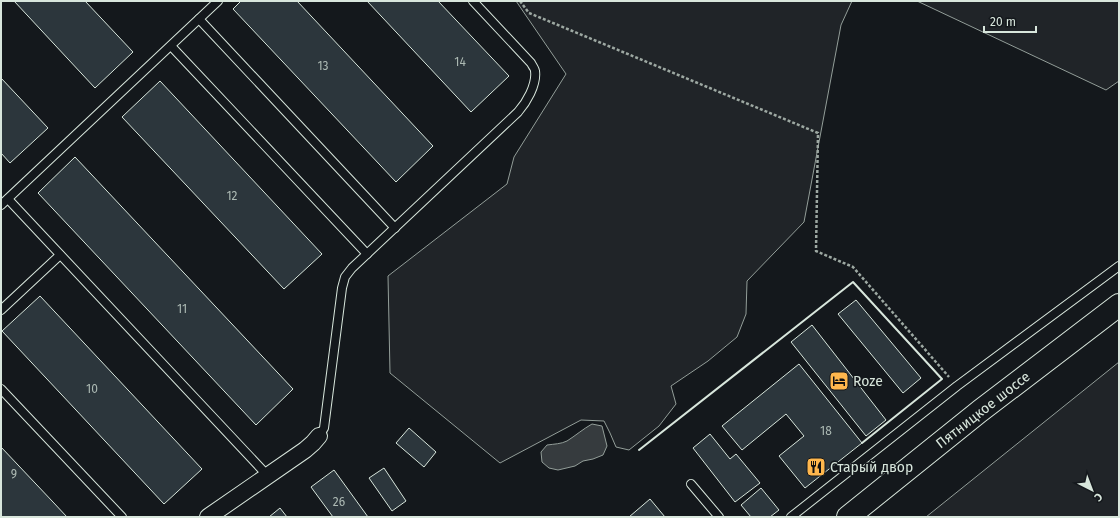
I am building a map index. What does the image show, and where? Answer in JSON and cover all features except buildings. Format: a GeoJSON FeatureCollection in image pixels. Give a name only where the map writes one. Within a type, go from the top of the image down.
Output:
{"type":"FeatureCollection","features":[{"type":"Feature","properties":{"kind":"main road","name":"Пятницкое шоссе"},"geometry":{"type":"LineString","coordinates":[[848,517],[980,412],[1119,305]]}},
{"type":"Feature","properties":{"kind":"street"},"geometry":{"type":"LineString","coordinates":[[208,517],[305,450],[319,436]]}},
{"type":"Feature","properties":{"kind":"lane"},"geometry":{"type":"LineString","coordinates":[[1,205],[218,1]]}},
{"type":"Feature","properties":{"kind":"lane"},"geometry":{"type":"LineString","coordinates":[[319,436],[324,428],[342,288],[345,278],[352,268],[518,112],[526,103],[530,94],[535,71],[531,63],[473,1]]}},
{"type":"Feature","properties":{"kind":"lane"},"geometry":{"type":"LineString","coordinates":[[199,19],[395,228]]}},
{"type":"Feature","properties":{"kind":"lane"},"geometry":{"type":"LineString","coordinates":[[171,46],[367,254]]}},
{"type":"Feature","properties":{"kind":"lane"},"geometry":{"type":"LineString","coordinates":[[8,199],[268,476]]}},
{"type":"Feature","properties":{"kind":"lane"},"geometry":{"type":"LineString","coordinates":[[1,310],[60,255]]}},
{"type":"Feature","properties":{"kind":"lane"},"geometry":{"type":"LineString","coordinates":[[791,517],[957,386],[1119,266]]}},
{"type":"Feature","properties":{"kind":"lane"},"geometry":{"type":"LineString","coordinates":[[1,389],[122,517]]}},
{"type":"Feature","properties":{"kind":"lane"},"geometry":{"type":"LineString","coordinates":[[691,484],[719,517]]}},
{"type":"Feature","properties":{"kind":"path"},"geometry":{"type":"LineString","coordinates":[[520,1],[529,13],[818,133],[816,251],[853,267],[957,386]]}},
{"type":"Feature","properties":{"kind":"shaded area"},"geometry":{"type":"Polygon","coordinates":[[[516,1],[852,1],[841,25],[804,222],[747,281],[746,314],[737,337],[708,361],[671,386],[676,404],[659,426],[629,450],[616,447],[604,421],[581,420],[500,463],[390,373],[388,276],[507,184],[514,157],[566,74],[516,1]]]}},
{"type":"Feature","properties":{"kind":"shaded area"},"geometry":{"type":"Polygon","coordinates":[[[917,1],[1119,1],[1119,81],[1106,90],[917,1]]]}},
{"type":"Feature","properties":{"kind":"shaded area"},"geometry":{"type":"Polygon","coordinates":[[[1119,362],[1119,517],[926,517],[1119,362]]]}},
{"type":"Feature","properties":{"kind":"shaded area"},"geometry":{"type":"Polygon","coordinates":[[[592,424],[602,426],[607,446],[603,455],[583,461],[575,466],[558,470],[549,468],[542,462],[541,452],[547,445],[567,441],[592,424]]]}},
{"type":"Feature","properties":{"kind":"wall"},"geometry":{"type":"LineString","coordinates":[[639,450],[853,282],[942,379],[862,443]]}},
{"type":"Feature","properties":{"kind":"place","name":"Roze"},"geometry":{"type":"Point","coordinates":[839,381]}},
{"type":"Feature","properties":{"kind":"place","name":"Старый двор"},"geometry":{"type":"Point","coordinates":[816,467]}}]}
